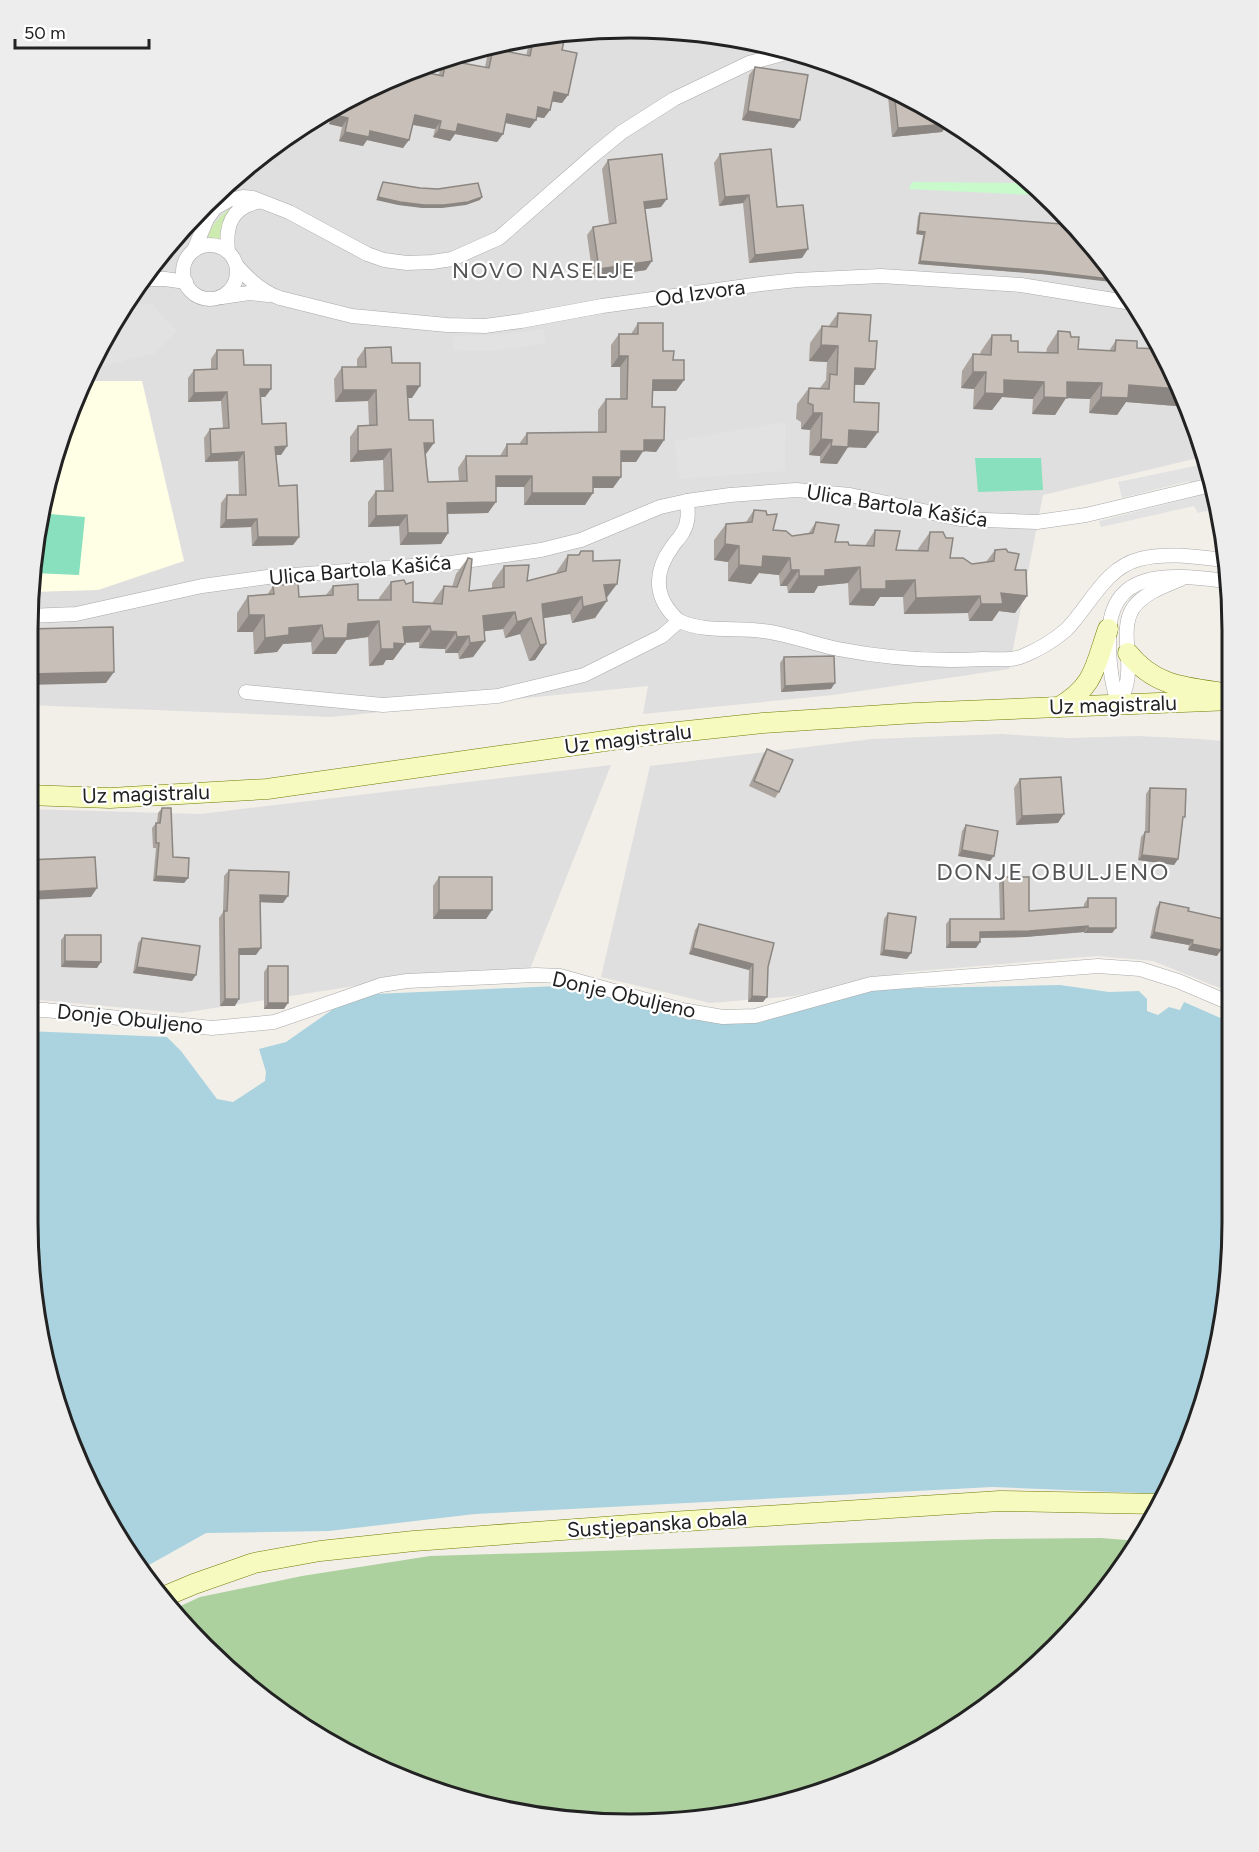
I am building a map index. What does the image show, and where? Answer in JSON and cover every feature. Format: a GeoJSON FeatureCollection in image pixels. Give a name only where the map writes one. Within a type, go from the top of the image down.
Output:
{"type":"FeatureCollection","features":[{"type":"Feature","properties":{"kind":"main road"},"geometry":{"type":"LineString","coordinates":[[1059,707],[1073,698],[1090,679],[1108,630]]}},
{"type":"Feature","properties":{"kind":"main road"},"geometry":{"type":"LineString","coordinates":[[1128,653],[1139,666],[1170,683],[1222,693]]}},
{"type":"Feature","properties":{"kind":"main road","name":"Uz magistralu"},"geometry":{"type":"LineString","coordinates":[[38,795],[110,798],[267,789],[640,736],[752,724],[915,713],[1222,700]]}},
{"type":"Feature","properties":{"kind":"main road","name":"Sustjepanska obala"},"geometry":{"type":"LineString","coordinates":[[169,1595],[254,1563],[320,1551],[414,1541],[1000,1501],[1150,1504]]}},
{"type":"Feature","properties":{"kind":"street"},"geometry":{"type":"LineString","coordinates":[[155,276],[178,267],[191,253],[202,246],[211,244],[220,246],[234,257],[237,266],[236,282],[232,288],[219,297],[203,298],[190,289],[183,274],[184,265],[191,253],[207,219],[215,208],[229,200],[243,197],[263,201],[305,220],[367,254],[384,260],[407,263],[452,259],[499,238],[622,132],[675,99],[750,63],[775,56]]}},
{"type":"Feature","properties":{"kind":"street"},"geometry":{"type":"LineString","coordinates":[[228,251],[226,240],[228,230],[236,212],[242,207],[263,201]]}},
{"type":"Feature","properties":{"kind":"street","name":"Od Izvora"},"geometry":{"type":"LineString","coordinates":[[237,266],[246,277],[270,295]]}},
{"type":"Feature","properties":{"kind":"street","name":"Od Izvora"},"geometry":{"type":"LineString","coordinates":[[219,297],[249,293],[270,295],[352,316],[447,325],[485,326],[602,306],[761,284],[881,276],[1021,285],[1122,301]]}},
{"type":"Feature","properties":{"kind":"street"},"geometry":{"type":"LineString","coordinates":[[152,279],[186,282]]}},
{"type":"Feature","properties":{"kind":"street","name":"Ulica Bartola Kašića"},"geometry":{"type":"LineString","coordinates":[[38,616],[76,614],[202,586],[268,577],[451,563],[541,550],[581,540],[660,507],[750,493],[796,490],[850,495],[960,519],[1037,522],[1086,515],[1204,487]]}},
{"type":"Feature","properties":{"kind":"street"},"geometry":{"type":"LineString","coordinates":[[687,501],[688,520],[684,532],[662,562],[658,575],[659,591],[663,603],[669,613],[679,621],[691,627],[765,631],[839,649],[910,659],[975,660],[1021,657],[1045,645],[1066,630],[1100,587],[1120,567],[1138,559],[1157,555],[1217,559]]}},
{"type":"Feature","properties":{"kind":"street"},"geometry":{"type":"LineString","coordinates":[[1119,705],[1111,680],[1108,630],[1110,616],[1119,598],[1135,584],[1154,578],[1173,575],[1219,580]]}},
{"type":"Feature","properties":{"kind":"street"},"geometry":{"type":"LineString","coordinates":[[1119,705],[1127,682],[1127,623],[1133,608],[1158,588],[1188,576]]}},
{"type":"Feature","properties":{"kind":"street"},"geometry":{"type":"LineString","coordinates":[[246,693],[383,705],[498,696],[584,675],[662,636],[679,621]]}},
{"type":"Feature","properties":{"kind":"street","name":"Donje Obuljeno"},"geometry":{"type":"LineString","coordinates":[[38,1010],[212,1028],[274,1022],[381,985],[407,981],[536,975],[560,976],[681,1010],[723,1017],[755,1016],[871,984],[1098,966],[1140,969],[1178,981],[1222,1000]]}},
{"type":"Feature","properties":{"kind":"shaded area"},"geometry":{"type":"Polygon","coordinates":[[[591,39],[668,39],[745,49],[783,58],[820,69],[891,99],[926,117],[990,160],[1020,184],[1075,239],[1122,301],[1142,334],[1176,403],[1190,439],[1196,458],[1043,495],[1009,669],[833,695],[643,714],[648,686],[331,717],[38,705],[39,591],[49,514],[69,439],[99,368],[137,301],[184,239],[239,184],[301,137],[368,99],[439,69],[514,49],[552,43],[591,39]]]}},
{"type":"Feature","properties":{"kind":"shaded area"},"geometry":{"type":"Polygon","coordinates":[[[136,303],[152,304],[177,331],[156,353],[100,366],[136,303]]]}},
{"type":"Feature","properties":{"kind":"shaded area"},"geometry":{"type":"Polygon","coordinates":[[[544,329],[545,343],[494,351],[454,350],[453,336],[496,335],[544,329]]]}},
{"type":"Feature","properties":{"kind":"shaded area"},"geometry":{"type":"Polygon","coordinates":[[[93,381],[142,381],[184,561],[98,590],[39,592],[49,514],[69,439],[93,381]]]}},
{"type":"Feature","properties":{"kind":"shaded area"},"geometry":{"type":"Polygon","coordinates":[[[786,422],[785,471],[680,479],[674,441],[786,422]]]}},
{"type":"Feature","properties":{"kind":"shaded area"},"geometry":{"type":"Polygon","coordinates":[[[1198,465],[1209,510],[1198,513],[1194,506],[1101,527],[1099,521],[1194,497],[1189,481],[1122,498],[1118,482],[1198,465]]]}},
{"type":"Feature","properties":{"kind":"shaded area"},"geometry":{"type":"Polygon","coordinates":[[[1001,734],[1069,738],[1138,736],[1222,741],[1222,989],[1153,961],[1097,956],[907,972],[795,996],[710,1003],[601,977],[650,766],[872,739],[1001,734]]]}},
{"type":"Feature","properties":{"kind":"shaded area"},"geometry":{"type":"Polygon","coordinates":[[[611,765],[530,969],[367,984],[182,1013],[38,1000],[38,809],[200,814],[611,765]]]}},
{"type":"Feature","properties":{"kind":"green space"},"geometry":{"type":"Polygon","coordinates":[[[912,182],[1019,183],[1031,195],[909,189],[912,182]]]}},
{"type":"Feature","properties":{"kind":"green space"},"geometry":{"type":"Polygon","coordinates":[[[230,208],[222,225],[219,240],[208,237],[214,224],[230,208]]]}},
{"type":"Feature","properties":{"kind":"green space"},"geometry":{"type":"Polygon","coordinates":[[[975,458],[1041,458],[1043,490],[978,492],[975,458]]]}},
{"type":"Feature","properties":{"kind":"green space"},"geometry":{"type":"Polygon","coordinates":[[[49,514],[85,517],[79,575],[41,573],[49,514]]]}},
{"type":"Feature","properties":{"kind":"green space"},"geometry":{"type":"Polygon","coordinates":[[[1101,1538],[1129,1540],[1075,1613],[1020,1668],[958,1715],[926,1735],[856,1769],[820,1783],[745,1803],[668,1813],[591,1813],[514,1803],[439,1783],[403,1769],[333,1735],[269,1692],[239,1668],[179,1607],[200,1597],[302,1576],[430,1556],[993,1539],[1101,1538]]]}},
{"type":"Feature","properties":{"kind":"water"},"geometry":{"type":"Polygon","coordinates":[[[579,985],[722,1023],[758,1023],[874,989],[1060,985],[1109,992],[1139,991],[1147,999],[1147,1011],[1158,1015],[1169,1007],[1180,1010],[1184,1002],[1222,1019],[1222,1222],[1216,1300],[1210,1338],[1190,1413],[1155,1494],[992,1487],[475,1514],[329,1531],[206,1533],[148,1566],[117,1518],[83,1449],[69,1413],[49,1338],[39,1261],[38,1031],[167,1037],[181,1051],[217,1099],[233,1102],[265,1081],[266,1072],[259,1049],[286,1042],[339,1005],[375,994],[579,985]]]}},
{"type":"Feature","properties":{"kind":"building"},"geometry":{"type":"Polygon","coordinates":[[[564,42],[562,50],[577,53],[568,95],[554,92],[550,110],[538,107],[536,120],[507,114],[503,134],[458,124],[456,132],[439,129],[441,121],[415,115],[409,140],[370,131],[369,137],[345,132],[348,118],[337,115],[368,99],[429,73],[443,76],[445,67],[460,63],[489,68],[492,54],[505,51],[530,56],[532,46],[564,42]]]}},
{"type":"Feature","properties":{"kind":"building"},"geometry":{"type":"Polygon","coordinates":[[[755,67],[808,75],[800,120],[748,111],[755,67]]]}},
{"type":"Feature","properties":{"kind":"building"},"geometry":{"type":"Polygon","coordinates":[[[895,101],[938,125],[898,128],[895,101]]]}},
{"type":"Feature","properties":{"kind":"building"},"geometry":{"type":"Polygon","coordinates":[[[771,149],[777,207],[803,205],[808,249],[755,255],[749,195],[725,197],[720,154],[771,149]]]}},
{"type":"Feature","properties":{"kind":"building"},"geometry":{"type":"Polygon","coordinates":[[[662,154],[667,199],[644,202],[652,261],[599,269],[593,227],[616,223],[608,160],[662,154]]]}},
{"type":"Feature","properties":{"kind":"building"},"geometry":{"type":"Polygon","coordinates":[[[383,182],[438,189],[478,183],[482,197],[468,202],[444,205],[400,202],[378,197],[383,182]]]}},
{"type":"Feature","properties":{"kind":"building"},"geometry":{"type":"Polygon","coordinates":[[[920,213],[1060,224],[1106,279],[920,261],[925,232],[918,231],[920,213]]]}},
{"type":"Feature","properties":{"kind":"building"},"geometry":{"type":"Polygon","coordinates":[[[838,313],[871,315],[869,341],[877,341],[875,369],[855,368],[854,402],[879,403],[878,432],[849,430],[848,447],[831,446],[832,440],[821,439],[822,413],[813,413],[813,405],[808,403],[809,388],[829,389],[830,374],[837,375],[838,346],[821,345],[822,326],[837,327],[838,313]]]}},
{"type":"Feature","properties":{"kind":"building"},"geometry":{"type":"Polygon","coordinates":[[[638,323],[663,323],[663,351],[674,351],[673,360],[684,360],[684,380],[653,380],[652,407],[665,407],[664,440],[644,440],[644,451],[621,451],[621,477],[593,477],[593,493],[532,493],[532,476],[496,476],[496,502],[447,503],[448,533],[408,533],[407,515],[376,516],[376,491],[393,491],[391,449],[358,451],[358,426],[377,425],[376,390],[343,390],[342,367],[366,367],[365,348],[391,347],[392,363],[420,363],[420,386],[407,386],[409,420],[433,420],[434,443],[424,443],[428,482],[467,481],[466,456],[507,456],[507,444],[527,444],[527,433],[606,432],[606,399],[627,399],[628,356],[619,356],[619,334],[638,334],[638,323]]]}},
{"type":"Feature","properties":{"kind":"building"},"geometry":{"type":"Polygon","coordinates":[[[1058,331],[1070,332],[1071,337],[1079,337],[1078,349],[1115,351],[1116,340],[1137,341],[1137,348],[1150,349],[1169,388],[1129,385],[1128,398],[1101,397],[1102,383],[1067,382],[1067,398],[1044,397],[1044,382],[1004,380],[1004,394],[985,393],[986,372],[973,372],[973,354],[991,355],[992,335],[1011,335],[1011,341],[1018,341],[1018,352],[1058,353],[1058,331]]]}},
{"type":"Feature","properties":{"kind":"building"},"geometry":{"type":"Polygon","coordinates":[[[217,350],[243,350],[244,365],[271,365],[271,389],[260,389],[262,424],[286,423],[287,446],[275,447],[279,486],[297,485],[299,537],[258,537],[257,519],[226,520],[227,495],[246,495],[244,452],[211,454],[210,429],[229,428],[227,392],[194,393],[194,370],[217,369],[217,350]]]}},
{"type":"Feature","properties":{"kind":"building"},"geometry":{"type":"Polygon","coordinates":[[[754,510],[766,511],[767,515],[777,514],[773,530],[786,531],[792,536],[813,533],[816,522],[839,525],[835,542],[848,542],[849,545],[874,546],[875,530],[900,531],[896,550],[928,551],[930,532],[943,532],[946,538],[953,538],[950,558],[963,558],[972,564],[994,561],[995,550],[1006,549],[1008,552],[1019,554],[1015,570],[1026,570],[1027,596],[1001,593],[1003,604],[981,604],[980,596],[916,598],[915,580],[886,581],[886,589],[861,589],[860,567],[825,570],[825,576],[799,576],[799,570],[791,570],[790,558],[763,556],[762,567],[739,565],[739,546],[725,544],[726,524],[752,522],[754,510]]]}},
{"type":"Feature","properties":{"kind":"building"},"geometry":{"type":"Polygon","coordinates":[[[581,551],[593,551],[593,561],[620,560],[617,584],[604,585],[607,601],[583,607],[582,597],[542,604],[546,644],[540,645],[531,618],[517,622],[515,612],[483,616],[485,641],[470,643],[469,636],[457,637],[456,632],[431,631],[430,626],[403,627],[405,644],[394,643],[394,649],[381,649],[379,621],[348,624],[347,638],[324,638],[322,625],[289,628],[289,635],[265,638],[264,615],[249,615],[248,596],[274,594],[273,586],[298,583],[299,597],[333,595],[333,586],[358,584],[358,600],[391,600],[391,582],[404,580],[406,584],[413,582],[413,602],[442,604],[444,586],[457,587],[468,558],[472,559],[469,591],[504,587],[504,566],[529,565],[527,581],[566,571],[568,555],[579,555],[581,551]]]}},
{"type":"Feature","properties":{"kind":"building"},"geometry":{"type":"Polygon","coordinates":[[[113,627],[114,672],[38,674],[38,629],[113,627]]]}},
{"type":"Feature","properties":{"kind":"building"},"geometry":{"type":"Polygon","coordinates":[[[834,656],[835,683],[785,686],[784,657],[834,656]]]}},
{"type":"Feature","properties":{"kind":"building"},"geometry":{"type":"Polygon","coordinates":[[[767,749],[793,760],[779,792],[754,781],[767,749]]]}},
{"type":"Feature","properties":{"kind":"building"},"geometry":{"type":"Polygon","coordinates":[[[1061,777],[1064,814],[1022,816],[1020,779],[1061,777]]]}},
{"type":"Feature","properties":{"kind":"building"},"geometry":{"type":"Polygon","coordinates":[[[1150,788],[1186,789],[1185,817],[1183,817],[1178,859],[1142,855],[1145,832],[1149,832],[1150,788]]]}},
{"type":"Feature","properties":{"kind":"building"},"geometry":{"type":"Polygon","coordinates":[[[162,808],[171,808],[173,857],[189,858],[188,878],[156,876],[159,843],[156,843],[156,823],[160,823],[162,808]]]}},
{"type":"Feature","properties":{"kind":"building"},"geometry":{"type":"Polygon","coordinates":[[[966,825],[998,831],[994,856],[962,850],[966,825]]]}},
{"type":"Feature","properties":{"kind":"building"},"geometry":{"type":"Polygon","coordinates":[[[95,857],[97,888],[38,891],[38,860],[95,857]]]}},
{"type":"Feature","properties":{"kind":"building"},"geometry":{"type":"Polygon","coordinates":[[[229,870],[289,872],[288,896],[260,895],[261,948],[239,949],[239,999],[225,999],[224,911],[227,911],[229,870]]]}},
{"type":"Feature","properties":{"kind":"building"},"geometry":{"type":"Polygon","coordinates":[[[439,877],[492,877],[492,910],[439,910],[439,877]]]}},
{"type":"Feature","properties":{"kind":"building"},"geometry":{"type":"Polygon","coordinates":[[[1003,877],[1029,877],[1029,911],[1088,907],[1088,898],[1116,898],[1116,928],[1088,928],[1088,926],[980,932],[980,942],[950,942],[950,919],[1004,919],[1003,877]]]}},
{"type":"Feature","properties":{"kind":"building"},"geometry":{"type":"Polygon","coordinates":[[[1160,902],[1189,908],[1188,911],[1222,919],[1221,950],[1192,944],[1193,940],[1154,932],[1160,902]]]}},
{"type":"Feature","properties":{"kind":"building"},"geometry":{"type":"Polygon","coordinates":[[[888,913],[916,917],[911,953],[884,950],[888,913]]]}},
{"type":"Feature","properties":{"kind":"building"},"geometry":{"type":"Polygon","coordinates":[[[699,924],[774,943],[768,967],[767,997],[752,996],[753,964],[693,948],[699,924]]]}},
{"type":"Feature","properties":{"kind":"building"},"geometry":{"type":"Polygon","coordinates":[[[65,935],[101,935],[101,962],[65,961],[65,935]]]}},
{"type":"Feature","properties":{"kind":"building"},"geometry":{"type":"Polygon","coordinates":[[[142,938],[200,946],[196,975],[137,967],[142,938]]]}},
{"type":"Feature","properties":{"kind":"building"},"geometry":{"type":"Polygon","coordinates":[[[268,966],[288,966],[288,1003],[268,1003],[268,966]]]}},
{"type":"Feature","properties":{"kind":"district","name":"NOVO NASELJE"},"geometry":{"type":"Point","coordinates":[544,270]}},
{"type":"Feature","properties":{"kind":"district","name":"DONJE OBULJENO"},"geometry":{"type":"Point","coordinates":[1053,872]}}]}
